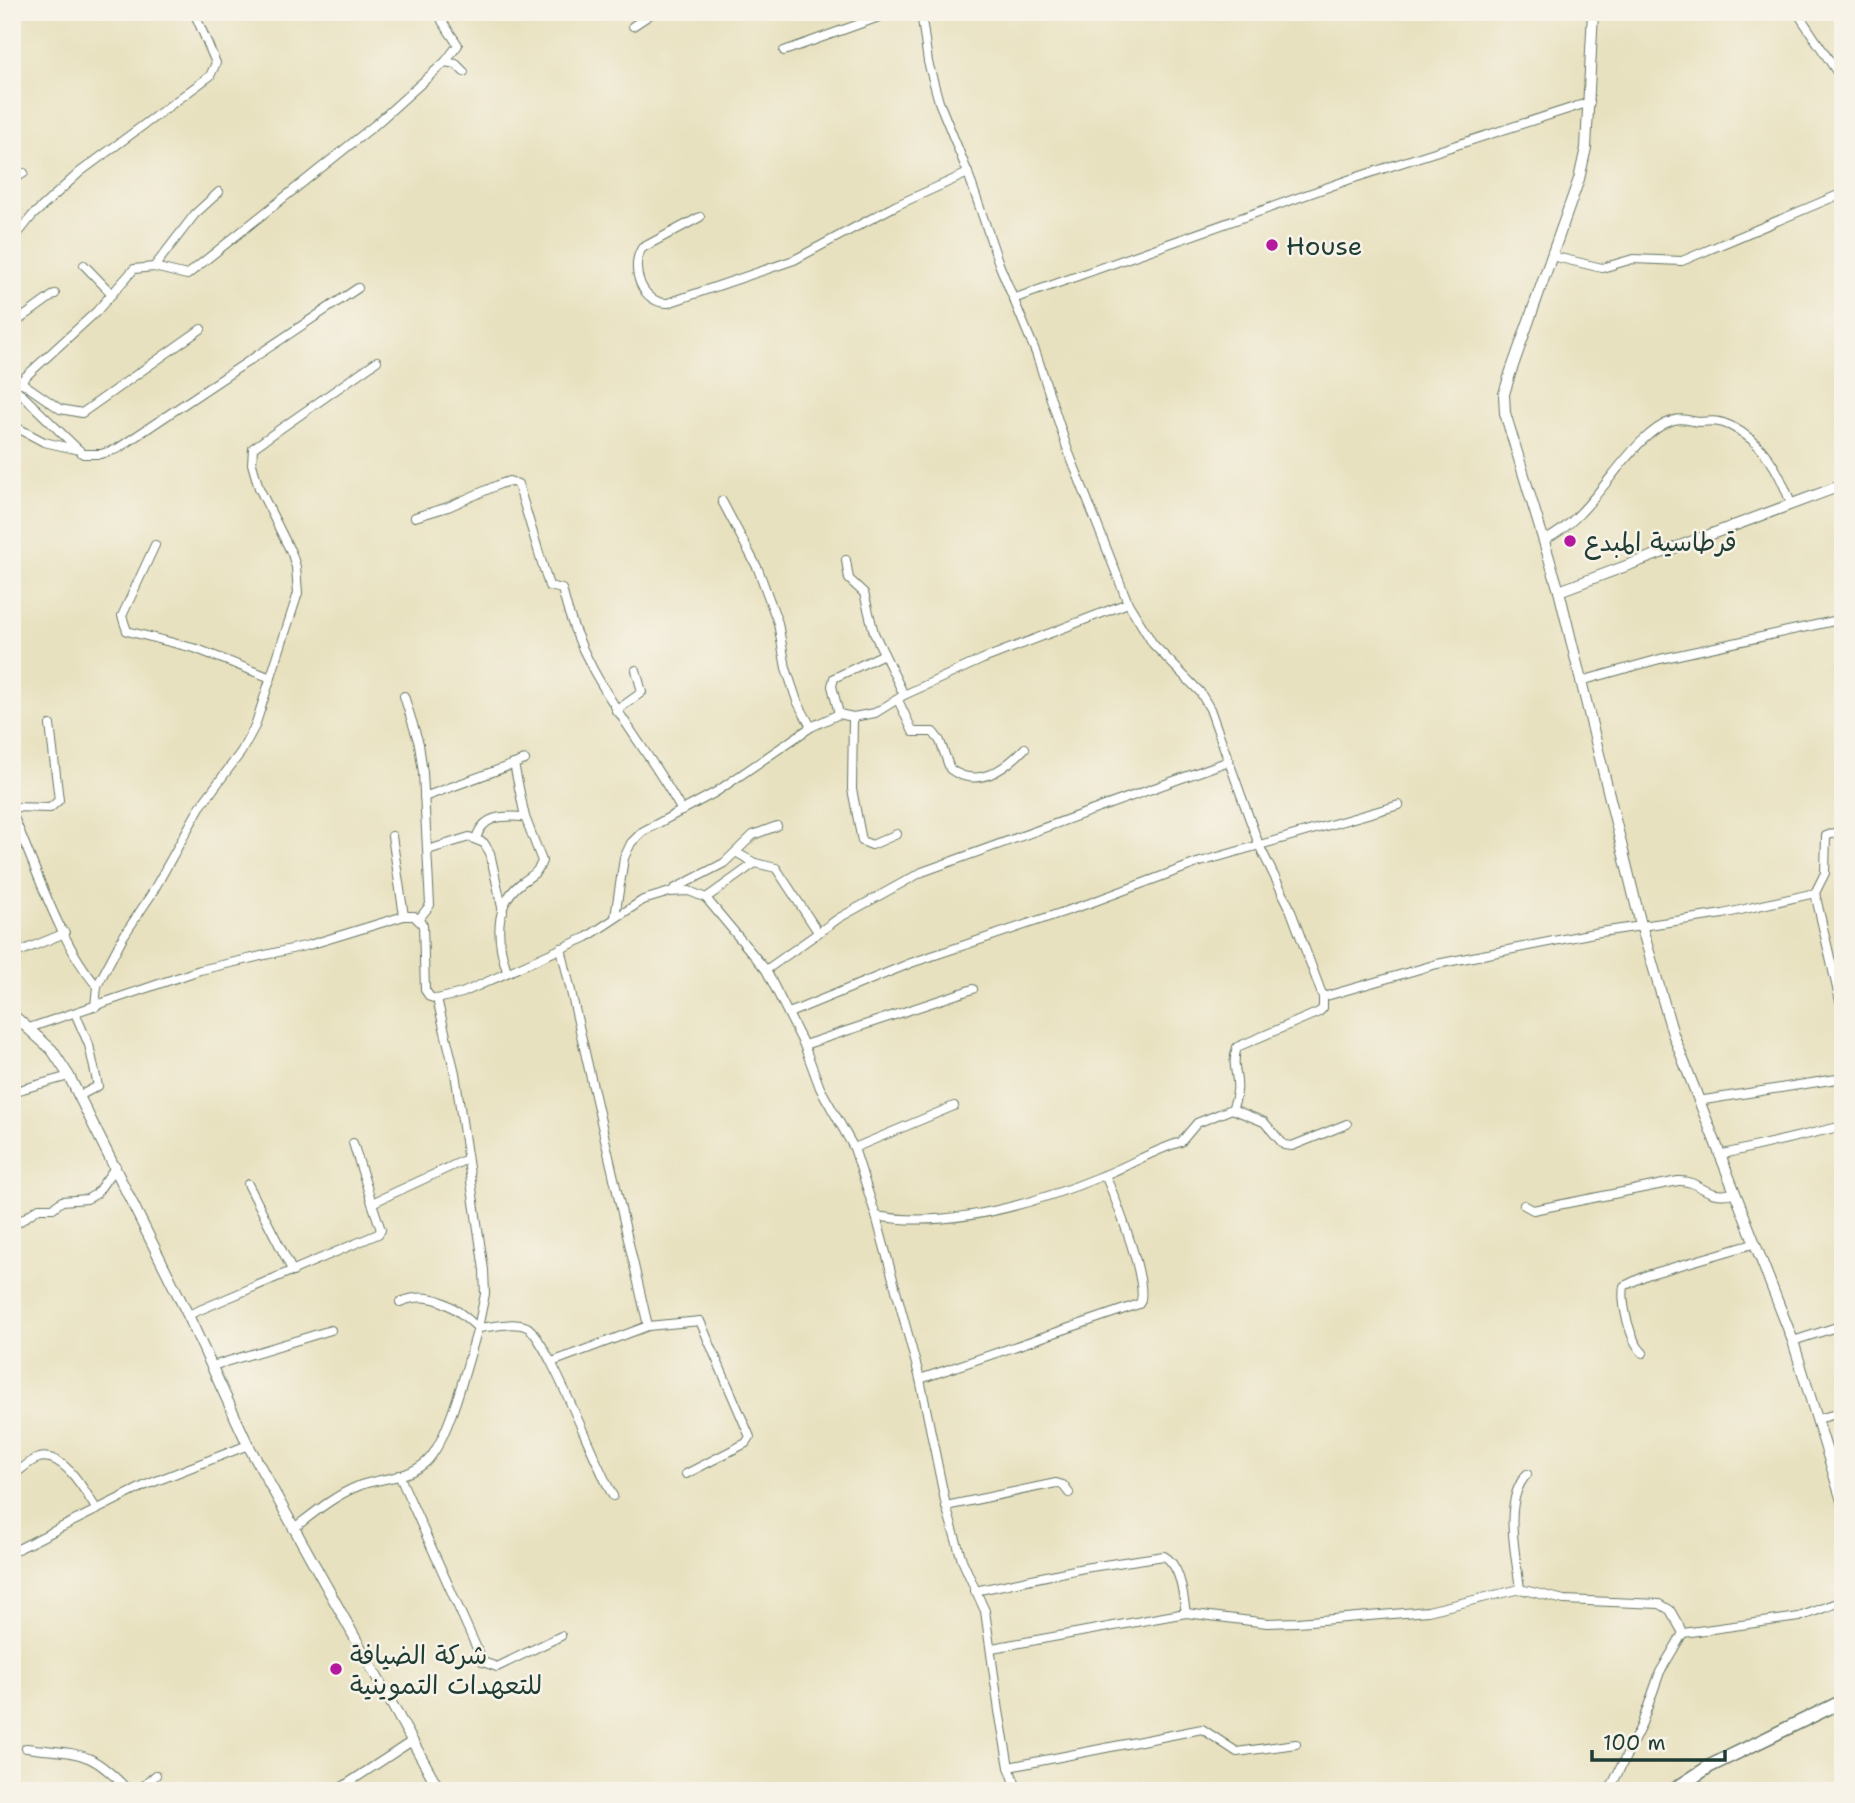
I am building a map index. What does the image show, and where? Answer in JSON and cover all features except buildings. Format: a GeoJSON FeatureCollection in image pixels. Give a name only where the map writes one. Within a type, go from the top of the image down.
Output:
{"type":"FeatureCollection","features":[{"type":"Feature","properties":{"kind":"highway"},"geometry":{"type":"LineString","coordinates":[[1672,1791],[1710,1766],[1843,1701]]}},
{"type":"Feature","properties":{"kind":"street"},"geometry":{"type":"LineString","coordinates":[[12,241],[32,216],[80,172],[210,76],[216,63],[194,12]]}},
{"type":"Feature","properties":{"kind":"street"},"geometry":{"type":"LineString","coordinates":[[16,386],[112,294],[134,269],[154,267],[187,275],[376,124],[445,62],[458,45],[442,21],[443,12]]}},
{"type":"Feature","properties":{"kind":"street"},"geometry":{"type":"LineString","coordinates":[[633,26],[654,12]]}},
{"type":"Feature","properties":{"kind":"street"},"geometry":{"type":"LineString","coordinates":[[785,51],[893,12]]}},
{"type":"Feature","properties":{"kind":"street"},"geometry":{"type":"LineString","coordinates":[[921,12],[933,82],[1128,603],[1153,644],[1200,692],[1210,709],[1259,845],[1289,906],[1324,997],[1323,1008],[1319,1012],[1237,1047],[1234,1059],[1239,1091],[1232,1109]]}},
{"type":"Feature","properties":{"kind":"street"},"geometry":{"type":"LineString","coordinates":[[1593,12],[1586,148],[1552,256],[1510,374],[1504,404],[1519,463],[1559,591],[1641,925],[1673,1034],[1793,1341],[1843,1504]]}},
{"type":"Feature","properties":{"kind":"street"},"geometry":{"type":"LineString","coordinates":[[1797,12],[1843,81]]}},
{"type":"Feature","properties":{"kind":"street"},"geometry":{"type":"LineString","coordinates":[[445,62],[456,64],[464,72]]}},
{"type":"Feature","properties":{"kind":"street"},"geometry":{"type":"LineString","coordinates":[[1013,299],[1324,188],[1590,102]]}},
{"type":"Feature","properties":{"kind":"street"},"geometry":{"type":"LineString","coordinates":[[12,180],[24,173]]}},
{"type":"Feature","properties":{"kind":"street"},"geometry":{"type":"LineString","coordinates":[[700,217],[642,248],[636,257],[635,268],[648,296],[658,303],[668,303],[793,260],[895,206],[968,173]]}},
{"type":"Feature","properties":{"kind":"street"},"geometry":{"type":"LineString","coordinates":[[154,267],[194,214],[219,192]]}},
{"type":"Feature","properties":{"kind":"street"},"geometry":{"type":"LineString","coordinates":[[1552,256],[1602,268],[1633,259],[1682,261],[1843,193]]}},
{"type":"Feature","properties":{"kind":"street"},"geometry":{"type":"LineString","coordinates":[[84,265],[112,294]]}},
{"type":"Feature","properties":{"kind":"street"},"geometry":{"type":"LineString","coordinates":[[12,425],[44,442],[90,455],[117,449],[358,288]]}},
{"type":"Feature","properties":{"kind":"street"},"geometry":{"type":"LineString","coordinates":[[12,325],[55,294]]}},
{"type":"Feature","properties":{"kind":"street"},"geometry":{"type":"LineString","coordinates":[[16,386],[60,409],[82,413],[201,330]]}},
{"type":"Feature","properties":{"kind":"street"},"geometry":{"type":"LineString","coordinates":[[95,1007],[97,986],[117,946],[151,895],[200,807],[241,752],[255,726],[298,593],[296,567],[283,531],[263,499],[252,464],[253,448],[377,360]]}},
{"type":"Feature","properties":{"kind":"street"},"geometry":{"type":"LineString","coordinates":[[16,386],[79,450]]}},
{"type":"Feature","properties":{"kind":"street"},"geometry":{"type":"LineString","coordinates":[[1545,540],[1559,533],[1584,509],[1645,437],[1674,420],[1720,421],[1746,434],[1780,472],[1791,504]]}},
{"type":"Feature","properties":{"kind":"street"},"geometry":{"type":"LineString","coordinates":[[415,517],[447,507],[509,481],[518,484],[549,586],[562,589],[586,658],[616,711],[646,748],[682,811]]}},
{"type":"Feature","properties":{"kind":"street"},"geometry":{"type":"LineString","coordinates":[[1559,591],[1843,485]]}},
{"type":"Feature","properties":{"kind":"street"},"geometry":{"type":"LineString","coordinates":[[722,501],[758,569],[778,623],[786,668],[811,727]]}},
{"type":"Feature","properties":{"kind":"street"},"geometry":{"type":"LineString","coordinates":[[155,545],[122,617],[127,631],[197,649],[271,678]]}},
{"type":"Feature","properties":{"kind":"street"},"geometry":{"type":"LineString","coordinates":[[846,560],[849,579],[864,593],[913,732],[933,732],[940,741],[950,769],[961,775],[983,777],[1002,770],[1026,748]]}},
{"type":"Feature","properties":{"kind":"street"},"geometry":{"type":"LineString","coordinates":[[615,917],[624,858],[631,843],[642,832],[682,811],[788,746],[811,727],[839,714],[853,717],[875,713],[901,697],[983,659],[1128,603]]}},
{"type":"Feature","properties":{"kind":"street"},"geometry":{"type":"LineString","coordinates":[[1581,681],[1660,659],[1843,619]]}},
{"type":"Feature","properties":{"kind":"street"},"geometry":{"type":"LineString","coordinates":[[839,714],[832,686],[834,678],[884,654]]}},
{"type":"Feature","properties":{"kind":"street"},"geometry":{"type":"LineString","coordinates":[[616,711],[642,692],[636,670]]}},
{"type":"Feature","properties":{"kind":"street"},"geometry":{"type":"LineString","coordinates":[[404,696],[419,744],[428,850],[430,905],[419,919]]}},
{"type":"Feature","properties":{"kind":"street"},"geometry":{"type":"LineString","coordinates":[[853,717],[852,789],[862,841],[872,845],[897,834]]}},
{"type":"Feature","properties":{"kind":"street"},"geometry":{"type":"LineString","coordinates":[[12,807],[50,808],[59,800],[50,725]]}},
{"type":"Feature","properties":{"kind":"street"},"geometry":{"type":"LineString","coordinates":[[424,797],[524,760]]}},
{"type":"Feature","properties":{"kind":"street"},"geometry":{"type":"LineString","coordinates":[[766,970],[862,903],[922,872],[1229,761]]}},
{"type":"Feature","properties":{"kind":"street"},"geometry":{"type":"LineString","coordinates":[[507,971],[499,948],[498,928],[503,912],[518,885],[537,874],[542,861],[526,817],[514,764]]}},
{"type":"Feature","properties":{"kind":"street"},"geometry":{"type":"LineString","coordinates":[[789,1013],[911,963],[1090,904],[1197,863],[1399,805]]}},
{"type":"Feature","properties":{"kind":"street"},"geometry":{"type":"LineString","coordinates":[[12,813],[65,933],[86,973],[97,986]]}},
{"type":"Feature","properties":{"kind":"street"},"geometry":{"type":"LineString","coordinates":[[477,839],[483,825],[494,817],[526,817]]}},
{"type":"Feature","properties":{"kind":"street"},"geometry":{"type":"LineString","coordinates":[[670,892],[737,853],[753,835],[777,826]]}},
{"type":"Feature","properties":{"kind":"street"},"geometry":{"type":"LineString","coordinates":[[1840,1001],[1815,892],[1825,873],[1826,836],[1843,830]]}},
{"type":"Feature","properties":{"kind":"street"},"geometry":{"type":"LineString","coordinates":[[392,836],[404,916]]}},
{"type":"Feature","properties":{"kind":"street"},"geometry":{"type":"LineString","coordinates":[[428,850],[469,836],[484,843],[490,853],[503,912]]}},
{"type":"Feature","properties":{"kind":"street"},"geometry":{"type":"LineString","coordinates":[[737,853],[755,863],[776,868],[818,932]]}},
{"type":"Feature","properties":{"kind":"street"},"geometry":{"type":"LineString","coordinates":[[706,898],[755,863]]}},
{"type":"Feature","properties":{"kind":"street"},"geometry":{"type":"LineString","coordinates":[[29,1028],[200,970],[309,945],[404,916],[419,919],[423,925],[425,990],[430,997],[437,999],[462,993],[587,937],[643,900],[670,892],[688,891],[706,898],[766,970],[804,1045],[820,1088],[854,1147],[876,1216],[920,1379],[946,1506],[975,1591],[985,1611],[1009,1767],[1018,1791]]}},
{"type":"Feature","properties":{"kind":"street"},"geometry":{"type":"LineString","coordinates":[[1324,997],[1437,964],[1641,925],[1723,914],[1815,892]]}},
{"type":"Feature","properties":{"kind":"street"},"geometry":{"type":"LineString","coordinates":[[14,954],[65,933]]}},
{"type":"Feature","properties":{"kind":"street"},"geometry":{"type":"LineString","coordinates":[[561,948],[648,1326]]}},
{"type":"Feature","properties":{"kind":"street"},"geometry":{"type":"LineString","coordinates":[[804,1045],[973,989]]}},
{"type":"Feature","properties":{"kind":"street"},"geometry":{"type":"LineString","coordinates":[[293,1529],[328,1502],[360,1485],[399,1475],[425,1463],[435,1451],[478,1328],[485,1294],[484,1270],[455,1073],[437,999]]}},
{"type":"Feature","properties":{"kind":"street"},"geometry":{"type":"LineString","coordinates":[[75,1013],[89,1045],[98,1086],[79,1096]]}},
{"type":"Feature","properties":{"kind":"street"},"geometry":{"type":"LineString","coordinates":[[12,1014],[52,1050],[69,1076],[116,1166],[248,1445],[440,1791]]}},
{"type":"Feature","properties":{"kind":"street"},"geometry":{"type":"LineString","coordinates":[[12,1092],[69,1076]]}},
{"type":"Feature","properties":{"kind":"street"},"geometry":{"type":"LineString","coordinates":[[1698,1101],[1843,1078]]}},
{"type":"Feature","properties":{"kind":"street"},"geometry":{"type":"LineString","coordinates":[[854,1147],[954,1106]]}},
{"type":"Feature","properties":{"kind":"street"},"geometry":{"type":"LineString","coordinates":[[876,1216],[898,1220],[1012,1208],[1043,1200],[1181,1142],[1197,1123],[1232,1109],[1264,1122],[1284,1145],[1292,1146],[1347,1124]]}},
{"type":"Feature","properties":{"kind":"street"},"geometry":{"type":"LineString","coordinates":[[1719,1154],[1843,1126]]}},
{"type":"Feature","properties":{"kind":"street"},"geometry":{"type":"LineString","coordinates":[[188,1315],[220,1299],[293,1272],[378,1234],[381,1230],[353,1143]]}},
{"type":"Feature","properties":{"kind":"street"},"geometry":{"type":"LineString","coordinates":[[372,1203],[467,1159]]}},
{"type":"Feature","properties":{"kind":"street"},"geometry":{"type":"LineString","coordinates":[[12,1227],[39,1208],[53,1208],[62,1200],[87,1199],[96,1194],[116,1166]]}},
{"type":"Feature","properties":{"kind":"street"},"geometry":{"type":"LineString","coordinates":[[920,1379],[1139,1304],[1144,1294],[1139,1272],[1105,1175]]}},
{"type":"Feature","properties":{"kind":"street"},"geometry":{"type":"LineString","coordinates":[[1524,1205],[1533,1210],[1678,1181],[1687,1181],[1710,1194],[1733,1193]]}},
{"type":"Feature","properties":{"kind":"street"},"geometry":{"type":"LineString","coordinates":[[248,1184],[293,1272]]}},
{"type":"Feature","properties":{"kind":"street"},"geometry":{"type":"LineString","coordinates":[[1643,1353],[1638,1348],[1625,1308],[1623,1295],[1629,1282],[1753,1244]]}},
{"type":"Feature","properties":{"kind":"street"},"geometry":{"type":"LineString","coordinates":[[400,1302],[418,1295],[460,1312],[478,1328],[517,1324],[528,1328],[552,1362],[590,1452],[613,1496]]}},
{"type":"Feature","properties":{"kind":"street"},"geometry":{"type":"LineString","coordinates":[[552,1362],[648,1326],[700,1321],[750,1433],[746,1443],[686,1474]]}},
{"type":"Feature","properties":{"kind":"street"},"geometry":{"type":"LineString","coordinates":[[1793,1341],[1843,1325]]}},
{"type":"Feature","properties":{"kind":"street"},"geometry":{"type":"LineString","coordinates":[[212,1366],[331,1330]]}},
{"type":"Feature","properties":{"kind":"street"},"geometry":{"type":"LineString","coordinates":[[1818,1419],[1843,1412]]}},
{"type":"Feature","properties":{"kind":"street"},"geometry":{"type":"LineString","coordinates":[[12,1552],[181,1469],[248,1445]]}},
{"type":"Feature","properties":{"kind":"street"},"geometry":{"type":"LineString","coordinates":[[16,1473],[39,1458],[55,1459],[74,1477],[97,1510]]}},
{"type":"Feature","properties":{"kind":"street"},"geometry":{"type":"LineString","coordinates":[[1520,1589],[1513,1502],[1518,1483],[1527,1474]]}},
{"type":"Feature","properties":{"kind":"street"},"geometry":{"type":"LineString","coordinates":[[399,1475],[483,1662],[497,1667],[561,1636]]}},
{"type":"Feature","properties":{"kind":"street"},"geometry":{"type":"LineString","coordinates":[[946,1506],[1056,1483],[1063,1485],[1069,1493]]}},
{"type":"Feature","properties":{"kind":"street"},"geometry":{"type":"LineString","coordinates":[[975,1591],[1084,1568],[1164,1556],[1171,1563],[1181,1586],[1186,1613]]}},
{"type":"Feature","properties":{"kind":"street"},"geometry":{"type":"LineString","coordinates":[[992,1648],[1186,1613],[1267,1623],[1298,1622],[1428,1611],[1520,1589],[1564,1600],[1660,1604],[1670,1610],[1683,1633]]}},
{"type":"Feature","properties":{"kind":"street"},"geometry":{"type":"LineString","coordinates":[[1683,1633],[1799,1617],[1843,1601]]}},
{"type":"Feature","properties":{"kind":"street"},"geometry":{"type":"LineString","coordinates":[[1609,1791],[1645,1715],[1660,1672],[1683,1633]]}},
{"type":"Feature","properties":{"kind":"street"},"geometry":{"type":"LineString","coordinates":[[1009,1767],[1202,1729],[1237,1752],[1296,1744]]}},
{"type":"Feature","properties":{"kind":"street"},"geometry":{"type":"LineString","coordinates":[[336,1791],[412,1741]]}},
{"type":"Feature","properties":{"kind":"street"},"geometry":{"type":"LineString","coordinates":[[26,1748],[92,1758],[103,1763],[129,1791]]}},
{"type":"Feature","properties":{"kind":"street"},"geometry":{"type":"LineString","coordinates":[[138,1791],[156,1775]]}},
{"type":"Feature","properties":{"kind":"place","name":"House"},"geometry":{"type":"Point","coordinates":[1272,245]}},
{"type":"Feature","properties":{"kind":"place","name":"قرطاسية المبدع"},"geometry":{"type":"Point","coordinates":[1570,541]}},
{"type":"Feature","properties":{"kind":"place","name":"شركة الضيافة للتعهدات التموينية"},"geometry":{"type":"Point","coordinates":[336,1669]}}]}
